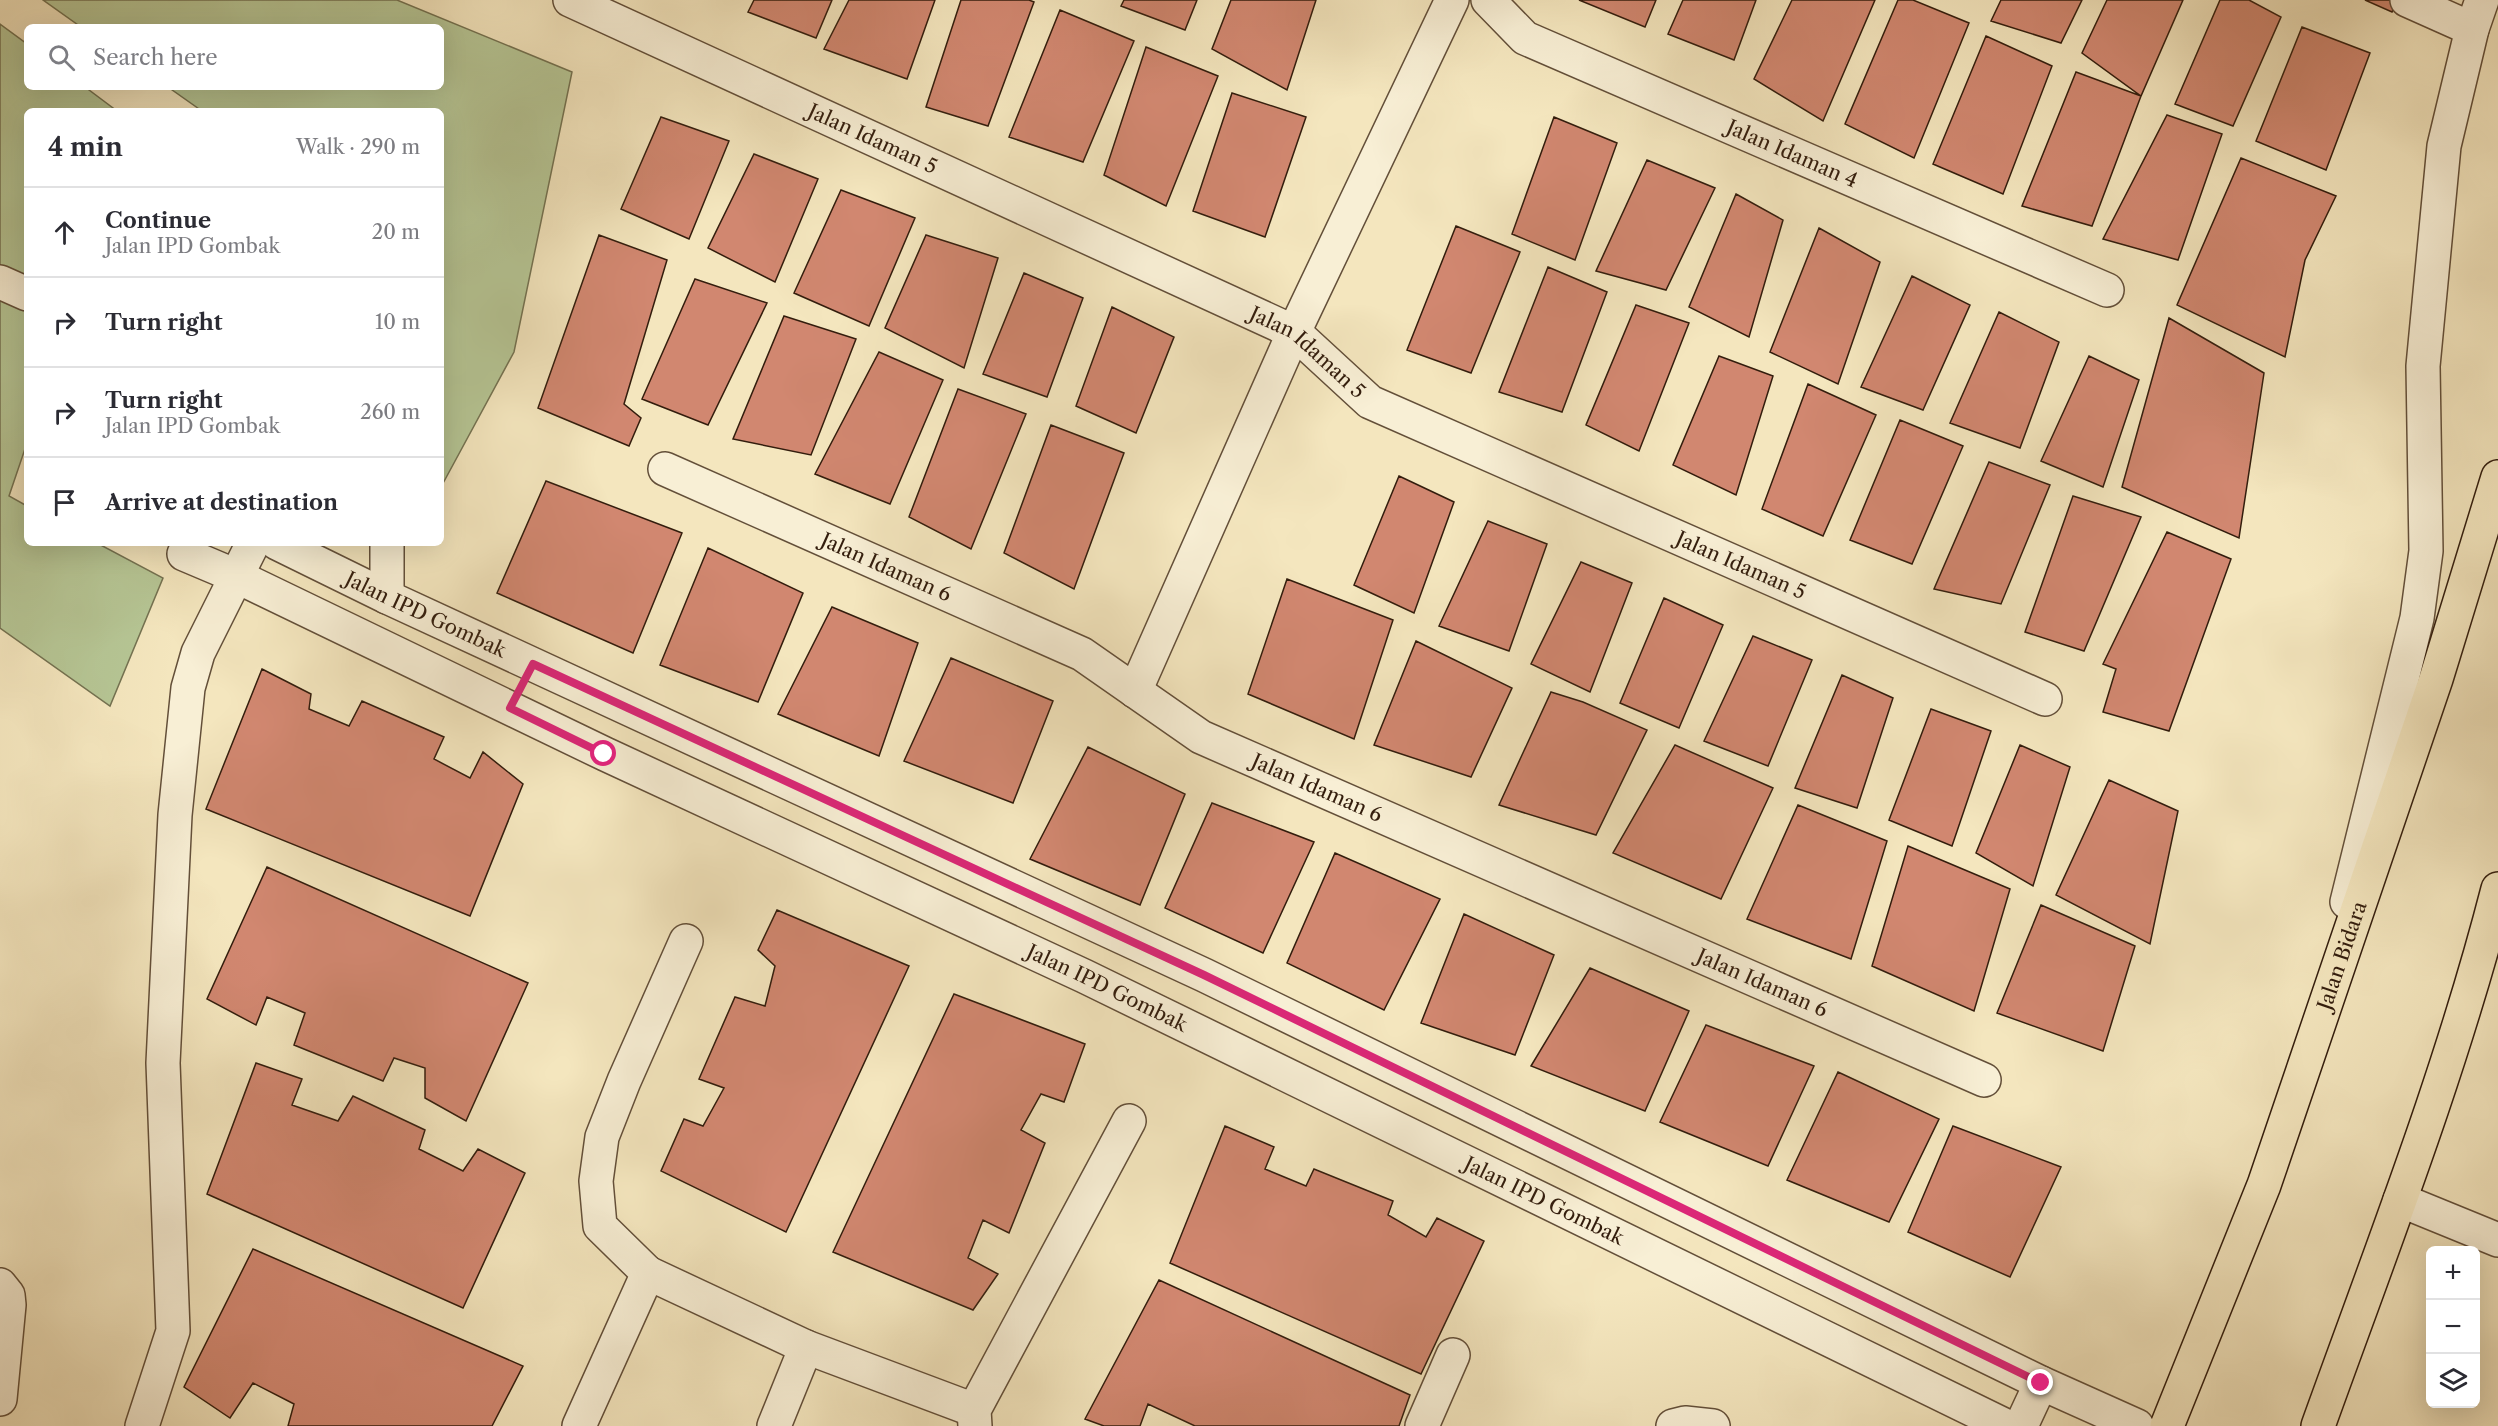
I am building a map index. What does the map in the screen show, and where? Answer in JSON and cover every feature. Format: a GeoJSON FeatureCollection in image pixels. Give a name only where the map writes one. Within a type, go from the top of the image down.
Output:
{"type":"FeatureCollection","features":[{"type":"Feature","properties":{"kind":"main road","name":"Jalan Bidara"},"geometry":{"type":"LineString","coordinates":[[2167,1426],[2264,1185],[2436,679],[2498,477]]}},
{"type":"Feature","properties":{"kind":"main road"},"geometry":{"type":"LineString","coordinates":[[2318,1426],[2417,1156],[2482,952],[2498,889]]}},
{"type":"Feature","properties":{"kind":"street","name":"Jalan Idaman 5"},"geometry":{"type":"LineString","coordinates":[[570,0],[1294,332],[1370,402],[2045,699]]}},
{"type":"Feature","properties":{"kind":"street"},"geometry":{"type":"LineString","coordinates":[[1135,691],[1294,332],[1452,0]]}},
{"type":"Feature","properties":{"kind":"street","name":"Jalan Idaman 4"},"geometry":{"type":"LineString","coordinates":[[1488,0],[1525,38],[2107,291]]}},
{"type":"Feature","properties":{"kind":"street"},"geometry":{"type":"LineString","coordinates":[[2313,1038],[2417,618],[2426,551],[2423,366],[2444,146],[2477,14],[2407,0]]}},
{"type":"Feature","properties":{"kind":"street"},"geometry":{"type":"LineString","coordinates":[[0,282],[24,293]]}},
{"type":"Feature","properties":{"kind":"street","name":"Jalan Idaman 6"},"geometry":{"type":"LineString","coordinates":[[665,469],[1082,654],[1201,737],[1984,1080]]}},
{"type":"Feature","properties":{"kind":"street"},"geometry":{"type":"LineString","coordinates":[[142,1426],[173,1331],[163,1063],[175,815],[188,688],[198,653],[251,546]]}},
{"type":"Feature","properties":{"kind":"street","name":"Jalan IPD Gombak"},"geometry":{"type":"LineString","coordinates":[[282,546],[387,597],[1204,975],[2041,1383],[2137,1426]]}},
{"type":"Feature","properties":{"kind":"street"},"geometry":{"type":"LineString","coordinates":[[387,546],[387,597]]}},
{"type":"Feature","properties":{"kind":"street","name":"Jalan IPD Gombak"},"geometry":{"type":"LineString","coordinates":[[184,554],[236,576],[510,708],[1084,976],[2006,1426]]}},
{"type":"Feature","properties":{"kind":"street"},"geometry":{"type":"LineString","coordinates":[[510,708],[533,664]]}},
{"type":"Feature","properties":{"kind":"street"},"geometry":{"type":"LineString","coordinates":[[686,941],[624,1081],[602,1137],[596,1181],[600,1226],[648,1273],[806,1347],[975,1418],[1129,1122]]}},
{"type":"Feature","properties":{"kind":"street"},"geometry":{"type":"LineString","coordinates":[[2400,1200],[2498,1240]]}},
{"type":"Feature","properties":{"kind":"street"},"geometry":{"type":"LineString","coordinates":[[579,1426],[648,1273]]}},
{"type":"Feature","properties":{"kind":"street"},"geometry":{"type":"LineString","coordinates":[[0,1285],[8,1295],[9,1305],[0,1399]]}},
{"type":"Feature","properties":{"kind":"street"},"geometry":{"type":"LineString","coordinates":[[774,1426],[806,1347]]}},
{"type":"Feature","properties":{"kind":"street"},"geometry":{"type":"LineString","coordinates":[[1422,1426],[1453,1355]]}},
{"type":"Feature","properties":{"kind":"street"},"geometry":{"type":"LineString","coordinates":[[2021,1426],[2041,1383]]}},
{"type":"Feature","properties":{"kind":"street"},"geometry":{"type":"LineString","coordinates":[[1673,1426],[1684,1423],[1713,1426]]}},
{"type":"Feature","properties":{"kind":"green space"},"geometry":{"type":"Polygon","coordinates":[[[43,0],[397,0],[572,72],[514,352],[444,481],[444,108],[198,108],[172,90],[444,90],[444,24],[77,24],[43,0]]]}},
{"type":"Feature","properties":{"kind":"green space"},"geometry":{"type":"Polygon","coordinates":[[[0,24],[24,42],[24,90],[89,90],[113,108],[24,108],[24,452],[9,496],[24,504],[24,546],[103,546],[163,578],[110,706],[0,628],[0,24]]]}},
{"type":"Feature","properties":{"kind":"building"},"geometry":{"type":"Polygon","coordinates":[[[754,0],[832,0],[816,38],[748,12],[754,0]]]}},
{"type":"Feature","properties":{"kind":"building"},"geometry":{"type":"Polygon","coordinates":[[[849,0],[935,0],[907,79],[824,49],[849,0]]]}},
{"type":"Feature","properties":{"kind":"building"},"geometry":{"type":"Polygon","coordinates":[[[961,0],[1029,0],[1034,2],[988,126],[926,107],[961,0]]]}},
{"type":"Feature","properties":{"kind":"building"},"geometry":{"type":"Polygon","coordinates":[[[1124,0],[1197,0],[1185,30],[1121,6],[1124,0]]]}},
{"type":"Feature","properties":{"kind":"building"},"geometry":{"type":"Polygon","coordinates":[[[1231,0],[1316,0],[1287,90],[1212,49],[1231,0]]]}},
{"type":"Feature","properties":{"kind":"building"},"geometry":{"type":"Polygon","coordinates":[[[1579,0],[1656,0],[1645,27],[1579,0]]]}},
{"type":"Feature","properties":{"kind":"building"},"geometry":{"type":"Polygon","coordinates":[[[1683,0],[1756,0],[1734,60],[1668,34],[1683,0]]]}},
{"type":"Feature","properties":{"kind":"building"},"geometry":{"type":"Polygon","coordinates":[[[1792,0],[1875,0],[1823,121],[1754,79],[1792,0]]]}},
{"type":"Feature","properties":{"kind":"building"},"geometry":{"type":"Polygon","coordinates":[[[1898,0],[1913,0],[1969,23],[1914,158],[1845,124],[1898,0]]]}},
{"type":"Feature","properties":{"kind":"building"},"geometry":{"type":"Polygon","coordinates":[[[2001,0],[2082,0],[2061,43],[1991,21],[2001,0]]]}},
{"type":"Feature","properties":{"kind":"building"},"geometry":{"type":"Polygon","coordinates":[[[2107,0],[2183,0],[2141,96],[2082,53],[2107,0]]]}},
{"type":"Feature","properties":{"kind":"building"},"geometry":{"type":"Polygon","coordinates":[[[2220,0],[2249,0],[2281,17],[2233,126],[2175,104],[2220,0]]]}},
{"type":"Feature","properties":{"kind":"building"},"geometry":{"type":"Polygon","coordinates":[[[2365,0],[2397,0],[2392,12],[2365,0]]]}},
{"type":"Feature","properties":{"kind":"building"},"geometry":{"type":"Polygon","coordinates":[[[1060,10],[1134,41],[1083,162],[1009,137],[1060,10]]]}},
{"type":"Feature","properties":{"kind":"building"},"geometry":{"type":"Polygon","coordinates":[[[2302,27],[2370,53],[2326,170],[2256,141],[2302,27]]]}},
{"type":"Feature","properties":{"kind":"building"},"geometry":{"type":"Polygon","coordinates":[[[1986,36],[2052,66],[2003,194],[1933,164],[1986,36]]]}},
{"type":"Feature","properties":{"kind":"building"},"geometry":{"type":"Polygon","coordinates":[[[1146,47],[1218,76],[1166,206],[1104,175],[1146,47]]]}},
{"type":"Feature","properties":{"kind":"building"},"geometry":{"type":"Polygon","coordinates":[[[2076,72],[2141,96],[2092,226],[2022,206],[2076,72]]]}},
{"type":"Feature","properties":{"kind":"building"},"geometry":{"type":"Polygon","coordinates":[[[1232,93],[1306,117],[1265,237],[1193,211],[1232,93]]]}},
{"type":"Feature","properties":{"kind":"building"},"geometry":{"type":"Polygon","coordinates":[[[2167,115],[2222,134],[2178,260],[2103,239],[2167,115]]]}},
{"type":"Feature","properties":{"kind":"building"},"geometry":{"type":"Polygon","coordinates":[[[661,117],[729,141],[689,239],[621,209],[661,117]]]}},
{"type":"Feature","properties":{"kind":"building"},"geometry":{"type":"Polygon","coordinates":[[[1554,117],[1617,143],[1575,260],[1512,234],[1554,117]]]}},
{"type":"Feature","properties":{"kind":"building"},"geometry":{"type":"Polygon","coordinates":[[[754,154],[818,179],[775,282],[708,248],[754,154]]]}},
{"type":"Feature","properties":{"kind":"building"},"geometry":{"type":"Polygon","coordinates":[[[2241,158],[2336,196],[2305,260],[2285,357],[2177,305],[2241,158]]]}},
{"type":"Feature","properties":{"kind":"building"},"geometry":{"type":"Polygon","coordinates":[[[1647,160],[1715,188],[1666,290],[1596,271],[1647,160]]]}},
{"type":"Feature","properties":{"kind":"building"},"geometry":{"type":"Polygon","coordinates":[[[841,190],[915,218],[869,326],[794,293],[841,190]]]}},
{"type":"Feature","properties":{"kind":"building"},"geometry":{"type":"Polygon","coordinates":[[[1736,194],[1783,220],[1749,337],[1689,307],[1736,194]]]}},
{"type":"Feature","properties":{"kind":"building"},"geometry":{"type":"Polygon","coordinates":[[[1456,226],[1520,252],[1471,373],[1407,350],[1456,226]]]}},
{"type":"Feature","properties":{"kind":"building"},"geometry":{"type":"Polygon","coordinates":[[[1819,228],[1880,262],[1838,384],[1770,352],[1819,228]]]}},
{"type":"Feature","properties":{"kind":"building"},"geometry":{"type":"Polygon","coordinates":[[[599,235],[667,260],[624,404],[641,418],[629,446],[538,408],[599,235]]]}},
{"type":"Feature","properties":{"kind":"building"},"geometry":{"type":"Polygon","coordinates":[[[926,235],[998,258],[964,368],[885,328],[926,235]]]}},
{"type":"Feature","properties":{"kind":"building"},"geometry":{"type":"Polygon","coordinates":[[[1548,267],[1607,292],[1562,412],[1499,392],[1548,267]]]}},
{"type":"Feature","properties":{"kind":"building"},"geometry":{"type":"Polygon","coordinates":[[[1024,273],[1083,298],[1047,397],[983,374],[1024,273]]]}},
{"type":"Feature","properties":{"kind":"building"},"geometry":{"type":"Polygon","coordinates":[[[1912,276],[1970,305],[1923,410],[1861,387],[1912,276]]]}},
{"type":"Feature","properties":{"kind":"building"},"geometry":{"type":"Polygon","coordinates":[[[695,279],[767,303],[708,425],[642,399],[695,279]]]}},
{"type":"Feature","properties":{"kind":"building"},"geometry":{"type":"Polygon","coordinates":[[[1636,305],[1689,323],[1639,451],[1586,425],[1636,305]]]}},
{"type":"Feature","properties":{"kind":"building"},"geometry":{"type":"Polygon","coordinates":[[[1112,307],[1174,337],[1136,433],[1076,406],[1112,307]]]}},
{"type":"Feature","properties":{"kind":"building"},"geometry":{"type":"Polygon","coordinates":[[[1999,312],[2059,342],[2020,448],[1950,423],[1999,312]]]}},
{"type":"Feature","properties":{"kind":"building"},"geometry":{"type":"Polygon","coordinates":[[[784,316],[856,339],[811,455],[733,439],[784,316]]]}},
{"type":"Feature","properties":{"kind":"building"},"geometry":{"type":"Polygon","coordinates":[[[2169,318],[2264,373],[2239,538],[2122,487],[2169,318]]]}},
{"type":"Feature","properties":{"kind":"building"},"geometry":{"type":"Polygon","coordinates":[[[879,352],[943,380],[890,504],[815,474],[879,352]]]}},
{"type":"Feature","properties":{"kind":"building"},"geometry":{"type":"Polygon","coordinates":[[[1719,356],[1773,376],[1736,495],[1673,465],[1719,356]]]}},
{"type":"Feature","properties":{"kind":"building"},"geometry":{"type":"Polygon","coordinates":[[[2089,356],[2139,380],[2103,487],[2041,461],[2089,356]]]}},
{"type":"Feature","properties":{"kind":"building"},"geometry":{"type":"Polygon","coordinates":[[[1808,384],[1876,415],[1823,536],[1762,509],[1808,384]]]}},
{"type":"Feature","properties":{"kind":"building"},"geometry":{"type":"Polygon","coordinates":[[[958,389],[1026,414],[971,549],[909,517],[958,389]]]}},
{"type":"Feature","properties":{"kind":"building"},"geometry":{"type":"Polygon","coordinates":[[[1900,420],[1963,446],[1912,564],[1850,540],[1900,420]]]}},
{"type":"Feature","properties":{"kind":"building"},"geometry":{"type":"Polygon","coordinates":[[[1051,425],[1124,453],[1074,589],[1004,553],[1051,425]]]}},
{"type":"Feature","properties":{"kind":"building"},"geometry":{"type":"Polygon","coordinates":[[[1989,462],[2050,485],[2001,604],[1934,589],[1989,462]]]}},
{"type":"Feature","properties":{"kind":"building"},"geometry":{"type":"Polygon","coordinates":[[[1399,476],[1454,502],[1414,613],[1354,585],[1399,476]]]}},
{"type":"Feature","properties":{"kind":"building"},"geometry":{"type":"Polygon","coordinates":[[[546,481],[682,533],[633,653],[497,593],[546,481]]]}},
{"type":"Feature","properties":{"kind":"building"},"geometry":{"type":"Polygon","coordinates":[[[2073,496],[2141,517],[2084,651],[2025,632],[2073,496]]]}},
{"type":"Feature","properties":{"kind":"building"},"geometry":{"type":"Polygon","coordinates":[[[1488,521],[1547,544],[1509,651],[1439,626],[1488,521]]]}},
{"type":"Feature","properties":{"kind":"building"},"geometry":{"type":"Polygon","coordinates":[[[2167,532],[2231,559],[2169,731],[2103,712],[2116,669],[2103,664],[2167,532]]]}},
{"type":"Feature","properties":{"kind":"building"},"geometry":{"type":"Polygon","coordinates":[[[708,548],[803,593],[758,702],[660,665],[708,548]]]}},
{"type":"Feature","properties":{"kind":"building"},"geometry":{"type":"Polygon","coordinates":[[[1581,562],[1632,583],[1590,692],[1531,664],[1581,562]]]}},
{"type":"Feature","properties":{"kind":"building"},"geometry":{"type":"Polygon","coordinates":[[[1287,579],[1393,620],[1354,739],[1248,694],[1287,579]]]}},
{"type":"Feature","properties":{"kind":"building"},"geometry":{"type":"Polygon","coordinates":[[[1664,598],[1723,625],[1679,728],[1620,703],[1664,598]]]}},
{"type":"Feature","properties":{"kind":"building"},"geometry":{"type":"Polygon","coordinates":[[[832,607],[918,643],[879,756],[778,714],[832,607]]]}},
{"type":"Feature","properties":{"kind":"building"},"geometry":{"type":"Polygon","coordinates":[[[1753,636],[1812,660],[1768,766],[1704,741],[1753,636]]]}},
{"type":"Feature","properties":{"kind":"building"},"geometry":{"type":"Polygon","coordinates":[[[1416,641],[1512,688],[1471,777],[1374,745],[1416,641]]]}},
{"type":"Feature","properties":{"kind":"building"},"geometry":{"type":"Polygon","coordinates":[[[951,658],[1053,701],[1013,803],[904,761],[951,658]]]}},
{"type":"Feature","properties":{"kind":"building"},"geometry":{"type":"Polygon","coordinates":[[[262,669],[311,694],[309,709],[349,726],[362,701],[444,737],[434,759],[470,778],[483,752],[523,784],[470,916],[206,809],[262,669]]]}},
{"type":"Feature","properties":{"kind":"building"},"geometry":{"type":"Polygon","coordinates":[[[1842,675],[1893,698],[1857,808],[1795,788],[1842,675]]]}},
{"type":"Feature","properties":{"kind":"building"},"geometry":{"type":"Polygon","coordinates":[[[1551,692],[1583,702],[1647,730],[1596,835],[1499,805],[1551,692]]]}},
{"type":"Feature","properties":{"kind":"building"},"geometry":{"type":"Polygon","coordinates":[[[1931,709],[1991,731],[1952,846],[1889,820],[1931,709]]]}},
{"type":"Feature","properties":{"kind":"building"},"geometry":{"type":"Polygon","coordinates":[[[1675,745],[1773,788],[1721,899],[1613,853],[1675,745]]]}},
{"type":"Feature","properties":{"kind":"building"},"geometry":{"type":"Polygon","coordinates":[[[2020,745],[2070,767],[2033,886],[1976,853],[2020,745]]]}},
{"type":"Feature","properties":{"kind":"building"},"geometry":{"type":"Polygon","coordinates":[[[1088,747],[1185,794],[1140,905],[1030,859],[1088,747]]]}},
{"type":"Feature","properties":{"kind":"building"},"geometry":{"type":"Polygon","coordinates":[[[2109,780],[2178,811],[2150,944],[2056,895],[2109,780]]]}},
{"type":"Feature","properties":{"kind":"building"},"geometry":{"type":"Polygon","coordinates":[[[1212,803],[1314,842],[1263,953],[1165,908],[1212,803]]]}},
{"type":"Feature","properties":{"kind":"building"},"geometry":{"type":"Polygon","coordinates":[[[1798,805],[1887,841],[1851,959],[1747,919],[1798,805]]]}},
{"type":"Feature","properties":{"kind":"building"},"geometry":{"type":"Polygon","coordinates":[[[1908,846],[2010,889],[1974,1011],[1872,966],[1908,846]]]}},
{"type":"Feature","properties":{"kind":"building"},"geometry":{"type":"Polygon","coordinates":[[[1335,853],[1440,899],[1384,1010],[1287,963],[1335,853]]]}},
{"type":"Feature","properties":{"kind":"building"},"geometry":{"type":"Polygon","coordinates":[[[267,867],[528,983],[466,1121],[425,1098],[425,1068],[394,1058],[383,1081],[294,1045],[305,1013],[267,997],[256,1025],[207,999],[267,867]]]}},
{"type":"Feature","properties":{"kind":"building"},"geometry":{"type":"Polygon","coordinates":[[[2041,905],[2135,946],[2103,1051],[1997,1013],[2041,905]]]}},
{"type":"Feature","properties":{"kind":"building"},"geometry":{"type":"Polygon","coordinates":[[[777,910],[909,966],[786,1232],[661,1171],[684,1119],[703,1126],[724,1088],[699,1079],[735,997],[765,1006],[775,966],[758,950],[777,910]]]}},
{"type":"Feature","properties":{"kind":"building"},"geometry":{"type":"Polygon","coordinates":[[[1464,914],[1554,955],[1515,1055],[1421,1023],[1464,914]]]}},
{"type":"Feature","properties":{"kind":"building"},"geometry":{"type":"Polygon","coordinates":[[[1590,968],[1689,1011],[1645,1111],[1531,1066],[1590,968]]]}},
{"type":"Feature","properties":{"kind":"building"},"geometry":{"type":"Polygon","coordinates":[[[954,994],[1085,1044],[1064,1102],[1041,1094],[1021,1130],[1045,1143],[1009,1233],[983,1220],[968,1258],[998,1274],[973,1310],[833,1252],[954,994]]]}},
{"type":"Feature","properties":{"kind":"building"},"geometry":{"type":"Polygon","coordinates":[[[1706,1025],[1814,1066],[1768,1166],[1660,1122],[1706,1025]]]}},
{"type":"Feature","properties":{"kind":"building"},"geometry":{"type":"Polygon","coordinates":[[[256,1063],[302,1079],[292,1105],[338,1121],[353,1096],[425,1130],[419,1149],[463,1171],[478,1149],[525,1173],[463,1308],[207,1194],[256,1063]]]}},
{"type":"Feature","properties":{"kind":"building"},"geometry":{"type":"Polygon","coordinates":[[[1838,1072],[1939,1119],[1889,1222],[1787,1180],[1838,1072]]]}},
{"type":"Feature","properties":{"kind":"building"},"geometry":{"type":"Polygon","coordinates":[[[1225,1126],[1274,1147],[1265,1169],[1306,1186],[1314,1169],[1393,1201],[1388,1215],[1426,1237],[1437,1218],[1484,1241],[1421,1374],[1170,1263],[1225,1126]]]}},
{"type":"Feature","properties":{"kind":"building"},"geometry":{"type":"Polygon","coordinates":[[[1953,1126],[2061,1167],[2010,1277],[1908,1232],[1953,1126]]]}},
{"type":"Feature","properties":{"kind":"building"},"geometry":{"type":"Polygon","coordinates":[[[253,1249],[523,1366],[492,1426],[288,1426],[294,1404],[253,1383],[230,1418],[184,1387],[253,1249]]]}},
{"type":"Feature","properties":{"kind":"building"},"geometry":{"type":"Polygon","coordinates":[[[1159,1280],[1410,1395],[1399,1426],[1195,1426],[1148,1404],[1140,1426],[1104,1426],[1085,1419],[1159,1280]]]}},
{"type":"Feature","properties":{"kind":"route"},"geometry":{"type":"LineString","coordinates":[[604,754],[510,708],[533,664],[1204,975],[2041,1383]]}}]}
